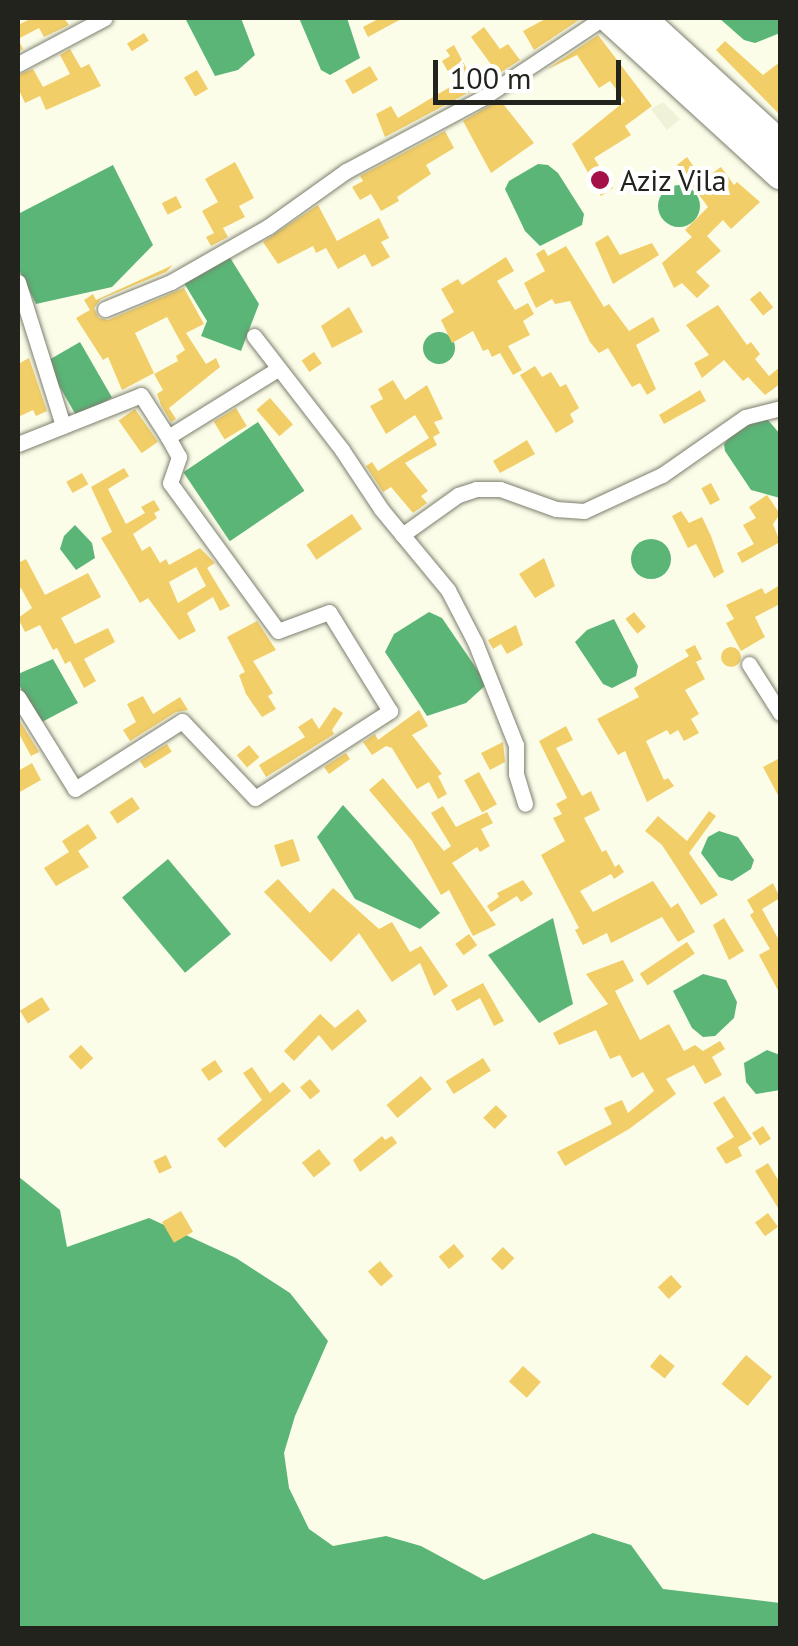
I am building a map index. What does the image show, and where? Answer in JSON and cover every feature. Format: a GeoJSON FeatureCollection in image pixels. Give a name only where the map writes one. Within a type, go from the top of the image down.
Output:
{"type":"FeatureCollection","features":[{"type":"Feature","properties":{"kind":"highway"},"geometry":{"type":"LineString","coordinates":[[606,18],[780,176]]}},
{"type":"Feature","properties":{"kind":"highway"},"geometry":{"type":"LineString","coordinates":[[642,18],[780,144]]}},
{"type":"Feature","properties":{"kind":"street"},"geometry":{"type":"LineString","coordinates":[[18,64],[104,18]]}},
{"type":"Feature","properties":{"kind":"street"},"geometry":{"type":"LineString","coordinates":[[105,309],[171,282],[241,243],[346,171],[512,80],[606,18]]}},
{"type":"Feature","properties":{"kind":"street"},"geometry":{"type":"LineString","coordinates":[[18,282],[63,426]]}},
{"type":"Feature","properties":{"kind":"street"},"geometry":{"type":"LineString","coordinates":[[254,336],[402,535],[448,590],[475,642],[516,744],[516,774],[526,804]]}},
{"type":"Feature","properties":{"kind":"street"},"geometry":{"type":"LineString","coordinates":[[168,438],[276,370]]}},
{"type":"Feature","properties":{"kind":"street"},"geometry":{"type":"LineString","coordinates":[[18,444],[141,395],[179,457],[170,482],[278,631],[329,612],[390,711],[255,798],[182,721],[75,788],[18,697]]}},
{"type":"Feature","properties":{"kind":"street"},"geometry":{"type":"LineString","coordinates":[[402,535],[458,495],[476,490],[500,490],[556,509],[584,511],[662,474],[745,417],[780,408]]}},
{"type":"Feature","properties":{"kind":"street"},"geometry":{"type":"LineString","coordinates":[[749,664],[780,713]]}},
{"type":"Feature","properties":{"kind":"shaded area"},"geometry":{"type":"Polygon","coordinates":[[[185,18],[241,18],[255,55],[238,70],[215,76],[185,18]]]}},
{"type":"Feature","properties":{"kind":"shaded area"},"geometry":{"type":"Polygon","coordinates":[[[299,18],[347,18],[360,58],[330,75],[321,70],[299,18]]]}},
{"type":"Feature","properties":{"kind":"shaded area"},"geometry":{"type":"Polygon","coordinates":[[[719,18],[780,18],[780,33],[755,43],[744,40],[719,18]]]}},
{"type":"Feature","properties":{"kind":"shaded area"},"geometry":{"type":"Polygon","coordinates":[[[663,102],[680,119],[667,130],[651,109],[663,102]]]}},
{"type":"Feature","properties":{"kind":"shaded area"},"geometry":{"type":"Polygon","coordinates":[[[538,164],[548,165],[558,173],[584,214],[582,225],[540,246],[525,231],[505,189],[509,181],[538,164]]]}},
{"type":"Feature","properties":{"kind":"shaded area"},"geometry":{"type":"Polygon","coordinates":[[[113,165],[153,245],[112,287],[36,304],[18,268],[18,214],[113,165]]]}},
{"type":"Feature","properties":{"kind":"shaded area"},"geometry":{"type":"Polygon","coordinates":[[[679,185],[694,191],[700,206],[694,221],[679,227],[664,221],[658,206],[664,191],[679,185]]]}},
{"type":"Feature","properties":{"kind":"shaded area"},"geometry":{"type":"Polygon","coordinates":[[[229,256],[259,304],[241,351],[201,336],[207,321],[184,283],[229,256]]]}},
{"type":"Feature","properties":{"kind":"shaded area"},"geometry":{"type":"Polygon","coordinates":[[[439,332],[450,337],[455,348],[450,359],[439,364],[428,359],[423,348],[428,337],[439,332]]]}},
{"type":"Feature","properties":{"kind":"shaded area"},"geometry":{"type":"Polygon","coordinates":[[[80,342],[112,397],[77,417],[45,362],[80,342]]]}},
{"type":"Feature","properties":{"kind":"shaded area"},"geometry":{"type":"Polygon","coordinates":[[[757,420],[768,420],[780,434],[780,498],[751,490],[725,451],[724,444],[730,437],[757,420]]]}},
{"type":"Feature","properties":{"kind":"shaded area"},"geometry":{"type":"Polygon","coordinates":[[[258,422],[304,491],[230,541],[183,472],[258,422]]]}},
{"type":"Feature","properties":{"kind":"shaded area"},"geometry":{"type":"Polygon","coordinates":[[[75,525],[92,543],[95,558],[76,570],[60,549],[64,536],[75,525]]]}},
{"type":"Feature","properties":{"kind":"shaded area"},"geometry":{"type":"Polygon","coordinates":[[[651,539],[665,545],[671,559],[665,573],[651,579],[637,573],[631,559],[637,545],[651,539]]]}},
{"type":"Feature","properties":{"kind":"shaded area"},"geometry":{"type":"Polygon","coordinates":[[[429,612],[442,618],[487,684],[466,703],[427,716],[385,652],[394,634],[429,612]]]}},
{"type":"Feature","properties":{"kind":"shaded area"},"geometry":{"type":"Polygon","coordinates":[[[614,619],[638,666],[636,676],[612,688],[603,684],[575,642],[587,630],[614,619]]]}},
{"type":"Feature","properties":{"kind":"shaded area"},"geometry":{"type":"Polygon","coordinates":[[[53,659],[78,703],[40,723],[18,683],[18,674],[53,659]]]}},
{"type":"Feature","properties":{"kind":"shaded area"},"geometry":{"type":"Polygon","coordinates":[[[343,805],[440,913],[420,929],[355,899],[317,837],[343,805]]]}},
{"type":"Feature","properties":{"kind":"shaded area"},"geometry":{"type":"Polygon","coordinates":[[[719,831],[738,837],[754,860],[751,869],[732,881],[719,877],[701,853],[708,837],[719,831]]]}},
{"type":"Feature","properties":{"kind":"shaded area"},"geometry":{"type":"Polygon","coordinates":[[[168,859],[231,934],[185,973],[122,898],[168,859]]]}},
{"type":"Feature","properties":{"kind":"shaded area"},"geometry":{"type":"Polygon","coordinates":[[[553,918],[573,1004],[539,1023],[488,955],[553,918]]]}},
{"type":"Feature","properties":{"kind":"shaded area"},"geometry":{"type":"Polygon","coordinates":[[[703,974],[726,980],[737,1002],[734,1018],[715,1036],[703,1037],[692,1028],[673,991],[703,974]]]}},
{"type":"Feature","properties":{"kind":"shaded area"},"geometry":{"type":"Polygon","coordinates":[[[767,1050],[780,1055],[780,1090],[756,1094],[746,1082],[744,1063],[767,1050]]]}},
{"type":"Feature","properties":{"kind":"shaded area"},"geometry":{"type":"Polygon","coordinates":[[[18,1166],[19,1177],[60,1210],[67,1247],[149,1218],[236,1258],[290,1293],[328,1341],[295,1416],[284,1453],[289,1488],[309,1529],[333,1546],[386,1536],[421,1546],[484,1580],[593,1533],[631,1545],[663,1589],[780,1603],[780,1628],[18,1628],[18,1166]]]}},
{"type":"Feature","properties":{"kind":"building"},"geometry":{"type":"Polygon","coordinates":[[[32,18],[64,18],[69,25],[44,37],[39,28],[18,39],[18,25],[32,18]]]}},
{"type":"Feature","properties":{"kind":"building"},"geometry":{"type":"Polygon","coordinates":[[[380,18],[403,18],[368,37],[363,27],[380,18]]]}},
{"type":"Feature","properties":{"kind":"building"},"geometry":{"type":"Polygon","coordinates":[[[547,18],[579,20],[534,50],[523,31],[547,18]]]}},
{"type":"Feature","properties":{"kind":"building"},"geometry":{"type":"Polygon","coordinates":[[[484,27],[500,49],[508,44],[520,60],[498,74],[471,37],[484,27]]]}},
{"type":"Feature","properties":{"kind":"building"},"geometry":{"type":"Polygon","coordinates":[[[144,33],[149,41],[132,51],[127,44],[144,33]]]}},
{"type":"Feature","properties":{"kind":"building"},"geometry":{"type":"Polygon","coordinates":[[[598,35],[652,106],[625,126],[631,135],[594,158],[613,188],[601,196],[572,144],[625,101],[610,81],[599,88],[577,55],[546,70],[598,35]]]}},
{"type":"Feature","properties":{"kind":"building"},"geometry":{"type":"Polygon","coordinates":[[[725,41],[763,75],[780,62],[780,115],[716,50],[725,41]]]}},
{"type":"Feature","properties":{"kind":"building"},"geometry":{"type":"Polygon","coordinates":[[[454,45],[477,88],[385,137],[376,114],[391,106],[398,118],[455,84],[442,61],[450,56],[446,50],[454,45]]]}},
{"type":"Feature","properties":{"kind":"building"},"geometry":{"type":"Polygon","coordinates":[[[70,49],[81,68],[89,64],[101,86],[46,110],[40,96],[25,103],[18,88],[18,75],[33,69],[43,87],[70,74],[60,55],[70,49]]]}},
{"type":"Feature","properties":{"kind":"building"},"geometry":{"type":"Polygon","coordinates":[[[370,66],[378,80],[353,94],[345,80],[370,66]]]}},
{"type":"Feature","properties":{"kind":"building"},"geometry":{"type":"Polygon","coordinates":[[[197,70],[208,89],[195,97],[184,78],[197,70]]]}},
{"type":"Feature","properties":{"kind":"building"},"geometry":{"type":"Polygon","coordinates":[[[500,100],[534,143],[491,173],[463,121],[500,100]]]}},
{"type":"Feature","properties":{"kind":"building"},"geometry":{"type":"Polygon","coordinates":[[[445,131],[454,148],[426,165],[431,174],[397,197],[399,201],[381,211],[371,194],[360,200],[352,187],[363,181],[360,176],[445,131]]]}},
{"type":"Feature","properties":{"kind":"building"},"geometry":{"type":"Polygon","coordinates":[[[687,157],[703,180],[721,167],[734,185],[737,182],[760,202],[731,229],[723,220],[707,236],[721,251],[696,272],[710,286],[697,298],[682,283],[674,288],[662,263],[692,237],[685,230],[708,207],[677,165],[687,157]]]}},
{"type":"Feature","properties":{"kind":"building"},"geometry":{"type":"Polygon","coordinates":[[[235,162],[254,198],[239,206],[245,217],[223,228],[228,237],[211,246],[206,237],[214,233],[202,211],[218,202],[205,179],[235,162]]]}},
{"type":"Feature","properties":{"kind":"building"},"geometry":{"type":"Polygon","coordinates":[[[176,196],[182,208],[168,215],[162,203],[176,196]]]}},
{"type":"Feature","properties":{"kind":"building"},"geometry":{"type":"Polygon","coordinates":[[[318,205],[337,241],[379,218],[389,238],[381,242],[390,257],[372,267],[365,254],[338,269],[326,248],[316,253],[313,246],[278,264],[263,242],[318,205]]]}},
{"type":"Feature","properties":{"kind":"building"},"geometry":{"type":"Polygon","coordinates":[[[608,235],[620,255],[652,243],[659,255],[613,284],[595,243],[608,235]]]}},
{"type":"Feature","properties":{"kind":"building"},"geometry":{"type":"Polygon","coordinates":[[[566,246],[604,307],[609,304],[629,331],[653,317],[660,331],[636,345],[656,389],[647,395],[640,383],[632,387],[608,348],[599,353],[570,301],[555,304],[552,299],[536,308],[524,283],[545,271],[536,254],[544,249],[548,256],[566,246]]]}},
{"type":"Feature","properties":{"kind":"building"},"geometry":{"type":"Polygon","coordinates":[[[506,257],[514,271],[497,281],[515,310],[528,303],[534,314],[523,321],[530,335],[508,346],[522,370],[513,375],[500,353],[492,357],[488,349],[483,351],[473,331],[452,343],[441,320],[454,312],[441,289],[458,279],[462,285],[506,257]]]}},
{"type":"Feature","properties":{"kind":"building"},"geometry":{"type":"Polygon","coordinates":[[[173,265],[166,272],[101,299],[94,308],[99,318],[108,320],[184,288],[204,324],[186,333],[206,364],[216,358],[220,367],[169,408],[176,419],[171,422],[157,394],[163,390],[154,374],[178,361],[176,356],[185,350],[167,317],[135,333],[154,373],[122,390],[108,357],[103,360],[76,318],[90,310],[84,300],[93,294],[96,300],[173,265]]]}},
{"type":"Feature","properties":{"kind":"building"},"geometry":{"type":"Polygon","coordinates":[[[760,291],[773,307],[763,316],[750,299],[760,291]]]}},
{"type":"Feature","properties":{"kind":"building"},"geometry":{"type":"Polygon","coordinates":[[[718,305],[747,345],[751,342],[760,354],[755,359],[769,376],[780,367],[780,384],[765,395],[748,377],[743,381],[724,360],[702,378],[694,363],[709,355],[686,325],[718,305]]]}},
{"type":"Feature","properties":{"kind":"building"},"geometry":{"type":"Polygon","coordinates":[[[349,307],[363,332],[332,348],[321,326],[349,307]]]}},
{"type":"Feature","properties":{"kind":"building"},"geometry":{"type":"Polygon","coordinates":[[[314,352],[322,364],[309,372],[302,360],[314,352]]]}},
{"type":"Feature","properties":{"kind":"building"},"geometry":{"type":"Polygon","coordinates":[[[29,358],[47,411],[36,416],[33,410],[18,417],[18,364],[29,358]]]}},
{"type":"Feature","properties":{"kind":"building"},"geometry":{"type":"Polygon","coordinates":[[[535,366],[542,377],[551,372],[560,387],[566,384],[579,408],[570,414],[574,422],[556,433],[520,375],[535,366]]]}},
{"type":"Feature","properties":{"kind":"building"},"geometry":{"type":"Polygon","coordinates":[[[393,380],[405,400],[427,385],[443,419],[434,422],[440,433],[433,437],[437,445],[405,463],[428,491],[421,496],[427,503],[413,513],[391,487],[383,492],[366,466],[372,462],[378,471],[429,438],[415,415],[386,434],[370,406],[383,399],[378,389],[393,380]]]}},
{"type":"Feature","properties":{"kind":"building"},"geometry":{"type":"Polygon","coordinates":[[[700,390],[706,401],[664,424],[659,415],[700,390]]]}},
{"type":"Feature","properties":{"kind":"building"},"geometry":{"type":"Polygon","coordinates":[[[270,398],[293,424],[279,436],[256,410],[270,398]]]}},
{"type":"Feature","properties":{"kind":"building"},"geometry":{"type":"Polygon","coordinates":[[[236,408],[247,426],[225,439],[214,421],[236,408]]]}},
{"type":"Feature","properties":{"kind":"building"},"geometry":{"type":"Polygon","coordinates":[[[135,409],[158,442],[142,453],[119,420],[135,409]]]}},
{"type":"Feature","properties":{"kind":"building"},"geometry":{"type":"Polygon","coordinates":[[[527,440],[535,454],[500,473],[493,461],[527,440]]]}},
{"type":"Feature","properties":{"kind":"building"},"geometry":{"type":"Polygon","coordinates":[[[124,468],[129,476],[108,489],[126,524],[145,513],[141,507],[154,500],[160,510],[154,513],[157,518],[133,534],[142,551],[150,546],[160,563],[166,559],[169,565],[200,548],[215,563],[207,568],[230,606],[220,611],[213,597],[187,613],[196,631],[179,640],[148,598],[140,603],[101,538],[112,532],[91,487],[124,468]],[[196,567],[169,582],[178,603],[206,586],[196,567]]]}},
{"type":"Feature","properties":{"kind":"building"},"geometry":{"type":"Polygon","coordinates":[[[82,473],[88,484],[73,493],[66,482],[82,473]]]}},
{"type":"Feature","properties":{"kind":"building"},"geometry":{"type":"Polygon","coordinates":[[[711,483],[720,500],[710,505],[701,488],[711,483]]]}},
{"type":"Feature","properties":{"kind":"building"},"geometry":{"type":"Polygon","coordinates":[[[767,495],[780,514],[773,524],[780,542],[742,563],[737,553],[754,544],[743,525],[756,518],[749,507],[767,495]]]}},
{"type":"Feature","properties":{"kind":"building"},"geometry":{"type":"Polygon","coordinates":[[[681,511],[689,523],[702,517],[724,572],[714,578],[696,544],[688,548],[672,516],[681,511]]]}},
{"type":"Feature","properties":{"kind":"building"},"geometry":{"type":"Polygon","coordinates":[[[352,514],[362,529],[316,560],[306,545],[352,514]]]}},
{"type":"Feature","properties":{"kind":"building"},"geometry":{"type":"Polygon","coordinates":[[[544,558],[555,586],[535,598],[519,574],[544,558]]]}},
{"type":"Feature","properties":{"kind":"building"},"geometry":{"type":"Polygon","coordinates":[[[26,559],[45,595],[88,573],[101,597],[61,618],[75,644],[108,628],[115,642],[84,659],[96,681],[84,688],[70,661],[65,664],[57,648],[53,650],[40,625],[25,632],[18,618],[32,608],[21,588],[18,590],[18,563],[26,559]]]}},
{"type":"Feature","properties":{"kind":"building"},"geometry":{"type":"Polygon","coordinates":[[[780,585],[780,604],[755,617],[765,637],[741,651],[726,623],[734,619],[726,605],[762,588],[765,594],[780,585]]]}},
{"type":"Feature","properties":{"kind":"building"},"geometry":{"type":"Polygon","coordinates":[[[634,612],[646,627],[637,634],[625,619],[634,612]]]}},
{"type":"Feature","properties":{"kind":"building"},"geometry":{"type":"Polygon","coordinates":[[[257,621],[276,650],[253,661],[273,693],[268,696],[276,709],[262,717],[246,694],[239,675],[245,672],[227,637],[257,621]]]}},
{"type":"Feature","properties":{"kind":"building"},"geometry":{"type":"Polygon","coordinates":[[[516,625],[523,645],[507,654],[501,644],[493,649],[488,640],[516,625]]]}},
{"type":"Feature","properties":{"kind":"building"},"geometry":{"type":"Polygon","coordinates":[[[695,645],[702,659],[696,662],[705,679],[685,690],[699,714],[691,719],[699,733],[684,741],[678,730],[670,735],[667,730],[646,741],[664,780],[668,778],[674,786],[647,802],[625,751],[618,755],[597,719],[639,697],[634,688],[689,656],[685,650],[695,645]]]}},
{"type":"Feature","properties":{"kind":"building"},"geometry":{"type":"Polygon","coordinates":[[[731,647],[741,657],[731,667],[721,657],[731,647]]]}},
{"type":"Feature","properties":{"kind":"building"},"geometry":{"type":"Polygon","coordinates":[[[143,696],[153,714],[180,697],[188,710],[176,712],[130,741],[123,730],[136,722],[127,704],[143,696]]]}},
{"type":"Feature","properties":{"kind":"building"},"geometry":{"type":"Polygon","coordinates":[[[334,707],[343,713],[332,730],[334,734],[266,777],[259,765],[305,737],[298,727],[312,718],[319,729],[334,707]]]}},
{"type":"Feature","properties":{"kind":"building"},"geometry":{"type":"Polygon","coordinates":[[[419,710],[428,726],[412,735],[442,774],[438,776],[447,794],[438,799],[429,782],[417,789],[392,748],[386,746],[372,755],[363,742],[375,734],[378,740],[419,710]]]}},
{"type":"Feature","properties":{"kind":"building"},"geometry":{"type":"Polygon","coordinates":[[[18,718],[39,752],[31,756],[18,732],[18,718]]]}},
{"type":"Feature","properties":{"kind":"building"},"geometry":{"type":"Polygon","coordinates":[[[566,726],[573,740],[556,748],[582,796],[591,791],[600,810],[584,818],[602,852],[606,850],[615,867],[619,864],[624,872],[614,879],[611,874],[580,891],[593,912],[653,881],[671,908],[678,903],[695,932],[678,942],[662,917],[611,943],[607,933],[583,945],[575,930],[579,928],[541,855],[565,841],[553,818],[562,814],[556,804],[567,798],[539,741],[566,726]]]}},
{"type":"Feature","properties":{"kind":"building"},"geometry":{"type":"Polygon","coordinates":[[[503,742],[505,762],[490,770],[481,753],[503,742]]]}},
{"type":"Feature","properties":{"kind":"building"},"geometry":{"type":"Polygon","coordinates":[[[167,744],[172,752],[145,769],[140,761],[167,744]]]}},
{"type":"Feature","properties":{"kind":"building"},"geometry":{"type":"Polygon","coordinates":[[[249,745],[259,757],[247,768],[237,755],[249,745]]]}},
{"type":"Feature","properties":{"kind":"building"},"geometry":{"type":"Polygon","coordinates":[[[346,753],[350,759],[329,774],[324,767],[346,753]]]}},
{"type":"Feature","properties":{"kind":"building"},"geometry":{"type":"Polygon","coordinates":[[[780,758],[780,799],[763,767],[780,758]]]}},
{"type":"Feature","properties":{"kind":"building"},"geometry":{"type":"Polygon","coordinates":[[[32,763],[41,780],[18,793],[18,771],[32,763]]]}},
{"type":"Feature","properties":{"kind":"building"},"geometry":{"type":"Polygon","coordinates":[[[479,772],[497,804],[482,813],[464,780],[479,772]]]}},
{"type":"Feature","properties":{"kind":"building"},"geometry":{"type":"Polygon","coordinates":[[[383,778],[444,851],[451,846],[431,813],[443,806],[456,827],[487,812],[493,823],[481,829],[490,846],[480,852],[477,847],[452,863],[496,925],[473,936],[449,890],[441,895],[412,841],[369,790],[383,778]]]}},
{"type":"Feature","properties":{"kind":"building"},"geometry":{"type":"Polygon","coordinates":[[[132,797],[140,809],[117,824],[110,812],[132,797]]]}},
{"type":"Feature","properties":{"kind":"building"},"geometry":{"type":"Polygon","coordinates":[[[709,811],[716,816],[689,853],[718,895],[701,905],[662,845],[645,831],[658,816],[687,841],[709,811]]]}},
{"type":"Feature","properties":{"kind":"building"},"geometry":{"type":"Polygon","coordinates":[[[88,824],[97,838],[78,851],[89,867],[56,886],[44,868],[69,852],[62,841],[88,824]]]}},
{"type":"Feature","properties":{"kind":"building"},"geometry":{"type":"Polygon","coordinates":[[[293,839],[300,861],[281,867],[274,845],[293,839]]]}},
{"type":"Feature","properties":{"kind":"building"},"geometry":{"type":"Polygon","coordinates":[[[278,879],[310,913],[333,888],[379,929],[392,922],[410,952],[421,946],[448,986],[434,996],[420,963],[392,982],[359,933],[331,962],[264,892],[278,879]]]}},
{"type":"Feature","properties":{"kind":"building"},"geometry":{"type":"Polygon","coordinates":[[[523,880],[533,894],[521,902],[517,896],[491,912],[487,906],[499,897],[497,893],[523,880]]]}},
{"type":"Feature","properties":{"kind":"building"},"geometry":{"type":"Polygon","coordinates":[[[773,883],[780,898],[762,909],[780,942],[780,994],[759,955],[770,949],[750,915],[754,912],[747,900],[773,883]]]}},
{"type":"Feature","properties":{"kind":"building"},"geometry":{"type":"Polygon","coordinates":[[[724,918],[744,951],[729,960],[713,925],[724,918]]]}},
{"type":"Feature","properties":{"kind":"building"},"geometry":{"type":"Polygon","coordinates":[[[469,934],[477,945],[463,955],[455,944],[469,934]]]}},
{"type":"Feature","properties":{"kind":"building"},"geometry":{"type":"Polygon","coordinates":[[[687,942],[695,954],[648,985],[640,974],[687,942]]]}},
{"type":"Feature","properties":{"kind":"building"},"geometry":{"type":"Polygon","coordinates":[[[623,960],[634,981],[615,991],[640,1040],[669,1024],[684,1051],[695,1045],[703,1051],[720,1041],[725,1049],[712,1057],[722,1075],[705,1084],[694,1065],[666,1079],[676,1094],[629,1129],[565,1166],[557,1152],[612,1124],[604,1108],[622,1100],[628,1113],[654,1091],[643,1072],[632,1078],[620,1055],[610,1059],[596,1030],[559,1045],[553,1033],[608,1004],[586,974],[623,960]]]}},
{"type":"Feature","properties":{"kind":"building"},"geometry":{"type":"Polygon","coordinates":[[[483,983],[504,1021],[494,1026],[480,998],[457,1011],[451,1000],[483,983]]]}},
{"type":"Feature","properties":{"kind":"building"},"geometry":{"type":"Polygon","coordinates":[[[42,997],[50,1010],[28,1023],[20,1011],[42,997]]]}},
{"type":"Feature","properties":{"kind":"building"},"geometry":{"type":"Polygon","coordinates":[[[358,1009],[367,1021],[332,1051],[319,1035],[294,1061],[284,1051],[320,1014],[335,1028],[358,1009]]]}},
{"type":"Feature","properties":{"kind":"building"},"geometry":{"type":"Polygon","coordinates":[[[81,1045],[93,1058],[81,1070],[69,1057],[81,1045]]]}},
{"type":"Feature","properties":{"kind":"building"},"geometry":{"type":"Polygon","coordinates":[[[483,1058],[491,1071],[454,1094],[446,1081],[483,1058]]]}},
{"type":"Feature","properties":{"kind":"building"},"geometry":{"type":"Polygon","coordinates":[[[215,1060],[223,1072],[209,1081],[201,1070],[215,1060]]]}},
{"type":"Feature","properties":{"kind":"building"},"geometry":{"type":"Polygon","coordinates":[[[252,1067],[270,1093],[283,1082],[291,1091],[225,1148],[217,1139],[262,1100],[243,1073],[252,1067]]]}},
{"type":"Feature","properties":{"kind":"building"},"geometry":{"type":"Polygon","coordinates":[[[421,1076],[432,1089],[397,1118],[387,1105],[421,1076]]]}},
{"type":"Feature","properties":{"kind":"building"},"geometry":{"type":"Polygon","coordinates":[[[310,1079],[320,1091],[310,1100],[300,1087],[310,1079]]]}},
{"type":"Feature","properties":{"kind":"building"},"geometry":{"type":"Polygon","coordinates":[[[724,1096],[752,1139],[738,1147],[742,1156],[726,1164],[716,1148],[734,1137],[713,1103],[724,1096]]]}},
{"type":"Feature","properties":{"kind":"building"},"geometry":{"type":"Polygon","coordinates":[[[496,1105],[507,1116],[495,1129],[483,1118],[496,1105]]]}},
{"type":"Feature","properties":{"kind":"building"},"geometry":{"type":"Polygon","coordinates":[[[763,1126],[771,1139],[760,1146],[752,1133],[763,1126]]]}},
{"type":"Feature","properties":{"kind":"building"},"geometry":{"type":"Polygon","coordinates":[[[382,1136],[385,1140],[392,1136],[397,1143],[360,1172],[353,1160],[382,1136]]]}},
{"type":"Feature","properties":{"kind":"building"},"geometry":{"type":"Polygon","coordinates":[[[319,1149],[331,1164],[314,1178],[302,1163],[319,1149]]]}},
{"type":"Feature","properties":{"kind":"building"},"geometry":{"type":"Polygon","coordinates":[[[166,1155],[172,1168],[159,1174],[153,1161],[166,1155]]]}},
{"type":"Feature","properties":{"kind":"building"},"geometry":{"type":"Polygon","coordinates":[[[768,1163],[780,1183],[780,1211],[755,1171],[768,1163]]]}},
{"type":"Feature","properties":{"kind":"building"},"geometry":{"type":"Polygon","coordinates":[[[181,1211],[193,1232],[174,1243],[162,1222],[181,1211]]]}},
{"type":"Feature","properties":{"kind":"building"},"geometry":{"type":"Polygon","coordinates":[[[768,1213],[778,1227],[765,1236],[755,1222],[768,1213]]]}},
{"type":"Feature","properties":{"kind":"building"},"geometry":{"type":"Polygon","coordinates":[[[454,1244],[464,1256],[449,1269],[439,1257],[454,1244]]]}},
{"type":"Feature","properties":{"kind":"building"},"geometry":{"type":"Polygon","coordinates":[[[503,1247],[514,1258],[502,1270],[491,1259],[503,1247]]]}},
{"type":"Feature","properties":{"kind":"building"},"geometry":{"type":"Polygon","coordinates":[[[380,1261],[393,1276],[381,1287],[368,1271],[380,1261]]]}},
{"type":"Feature","properties":{"kind":"building"},"geometry":{"type":"Polygon","coordinates":[[[671,1275],[682,1287],[669,1299],[658,1287],[671,1275]]]}},
{"type":"Feature","properties":{"kind":"building"},"geometry":{"type":"Polygon","coordinates":[[[660,1354],[675,1366],[665,1378],[650,1366],[660,1354]]]}},
{"type":"Feature","properties":{"kind":"building"},"geometry":{"type":"Polygon","coordinates":[[[746,1355],[772,1377],[748,1406],[722,1384],[746,1355]]]}},
{"type":"Feature","properties":{"kind":"building"},"geometry":{"type":"Polygon","coordinates":[[[523,1366],[541,1382],[527,1398],[509,1382],[523,1366]]]}},
{"type":"Feature","properties":{"kind":"place","name":"Aziz Vila"},"geometry":{"type":"Point","coordinates":[600,180]}}]}
